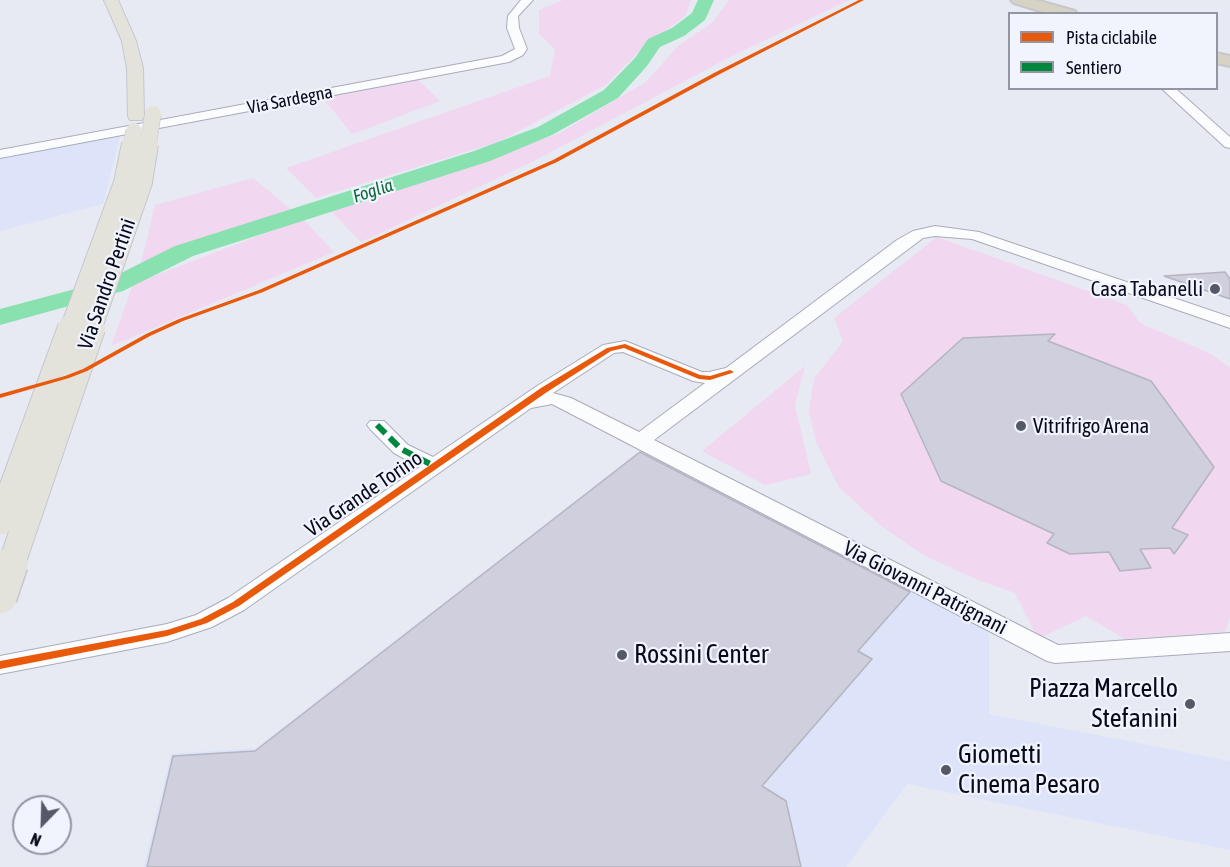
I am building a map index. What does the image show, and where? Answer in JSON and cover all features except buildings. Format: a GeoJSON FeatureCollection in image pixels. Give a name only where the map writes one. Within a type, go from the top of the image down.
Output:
{"type":"FeatureCollection","features":[{"type":"Feature","properties":{"kind":"highway"},"geometry":{"type":"LineString","coordinates":[[1013,1],[1041,12]]}},
{"type":"Feature","properties":{"kind":"highway"},"geometry":{"type":"LineString","coordinates":[[1013,1],[1060,12]]}},
{"type":"Feature","properties":{"kind":"main road","name":"Via Sandro Pertini"},"geometry":{"type":"LineString","coordinates":[[0,522],[124,183],[144,115],[129,41],[111,0]]}},
{"type":"Feature","properties":{"kind":"main road","name":"Via Sandro Pertini"},"geometry":{"type":"LineString","coordinates":[[0,597],[142,182],[144,115],[149,65],[142,38],[125,0]]}},
{"type":"Feature","properties":{"kind":"street","name":"Via Sardegna"},"geometry":{"type":"LineString","coordinates":[[0,154],[505,59],[519,53],[521,49],[513,28],[513,16],[528,0]]}},
{"type":"Feature","properties":{"kind":"street"},"geometry":{"type":"LineString","coordinates":[[1169,90],[1230,144]]}},
{"type":"Feature","properties":{"kind":"street"},"geometry":{"type":"LineString","coordinates":[[640,441],[918,234],[935,231],[974,235],[1230,323]]}},
{"type":"Feature","properties":{"kind":"street","name":"Via Grande Torino"},"geometry":{"type":"LineString","coordinates":[[0,665],[167,633],[204,621],[236,604],[609,349],[617,346],[638,350],[699,377],[710,378],[730,372]]}},
{"type":"Feature","properties":{"kind":"street","name":"Via Grande Torino"},"geometry":{"type":"LineString","coordinates":[[527,404],[554,398],[640,441]]}},
{"type":"Feature","properties":{"kind":"street"},"geometry":{"type":"LineString","coordinates":[[376,425],[401,449],[436,467]]}},
{"type":"Feature","properties":{"kind":"street","name":"Via Giovanni Patrignani"},"geometry":{"type":"LineString","coordinates":[[640,441],[1055,654],[1230,642]]}},
{"type":"Feature","properties":{"kind":"shaded area"},"geometry":{"type":"Polygon","coordinates":[[[563,0],[691,0],[685,16],[641,49],[607,84],[498,142],[316,198],[286,168],[550,76],[555,49],[539,34],[539,10],[563,0]]]}},
{"type":"Feature","properties":{"kind":"shaded area"},"geometry":{"type":"Polygon","coordinates":[[[729,0],[849,0],[732,56],[534,161],[361,242],[331,211],[558,134],[646,82],[678,46],[713,22],[729,0]]]}},
{"type":"Feature","properties":{"kind":"shaded area"},"geometry":{"type":"Polygon","coordinates":[[[417,79],[440,101],[352,134],[322,97],[417,79]]]}},
{"type":"Feature","properties":{"kind":"shaded area"},"geometry":{"type":"Polygon","coordinates":[[[122,129],[103,204],[0,231],[0,149],[122,129]]]}},
{"type":"Feature","properties":{"kind":"shaded area"},"geometry":{"type":"Polygon","coordinates":[[[253,178],[293,211],[216,233],[141,263],[155,205],[253,178]]]}},
{"type":"Feature","properties":{"kind":"shaded area"},"geometry":{"type":"Polygon","coordinates":[[[303,219],[334,252],[111,346],[133,284],[303,219]]]}},
{"type":"Feature","properties":{"kind":"shaded area","name":"Vitrifrigo Arena"},"geometry":{"type":"Polygon","coordinates":[[[937,237],[1127,305],[1140,323],[1211,354],[1230,368],[1230,617],[1225,632],[1125,639],[1086,616],[1038,639],[1015,593],[978,580],[925,556],[881,526],[839,487],[816,442],[809,411],[814,379],[843,341],[834,318],[937,237]]]}},
{"type":"Feature","properties":{"kind":"shaded area"},"geometry":{"type":"Polygon","coordinates":[[[805,366],[795,405],[811,474],[765,485],[702,451],[805,366]]]}},
{"type":"Feature","properties":{"kind":"shaded area","name":"Rossini Center"},"geometry":{"type":"Polygon","coordinates":[[[643,448],[989,631],[989,714],[1230,761],[1230,850],[907,784],[846,867],[144,867],[171,754],[256,748],[643,448]]]}},
{"type":"Feature","properties":{"kind":"waterway","name":"Foglia"},"geometry":{"type":"LineString","coordinates":[[0,317],[114,286],[184,251],[482,156],[545,131],[611,94],[641,62],[654,43],[678,32],[699,16],[706,0]]}},
{"type":"Feature","properties":{"kind":"marked path"},"geometry":{"type":"LineString","coordinates":[[377,425],[401,449],[436,467]]}},
{"type":"Feature","properties":{"kind":"cycle path"},"geometry":{"type":"LineString","coordinates":[[0,396],[85,370],[148,335],[181,320],[261,291],[555,161],[716,74],[862,0]]}},
{"type":"Feature","properties":{"kind":"cycle path"},"geometry":{"type":"LineString","coordinates":[[0,665],[167,633],[204,621],[236,604],[544,390],[609,349],[625,346],[699,377],[710,378],[730,372]]}},
{"type":"Feature","properties":{"kind":"place","name":"Casa Tabanelli"},"geometry":{"type":"Point","coordinates":[1215,289]}},
{"type":"Feature","properties":{"kind":"place","name":"Vitrifrigo Arena"},"geometry":{"type":"Point","coordinates":[1021,426]}},
{"type":"Feature","properties":{"kind":"place","name":"Rossini Center"},"geometry":{"type":"Point","coordinates":[622,655]}},
{"type":"Feature","properties":{"kind":"place","name":"Piazza Marcello Stefanini"},"geometry":{"type":"Point","coordinates":[1190,704]}},
{"type":"Feature","properties":{"kind":"place","name":"Giometti Cinema Pesaro"},"geometry":{"type":"Point","coordinates":[946,770]}}]}
